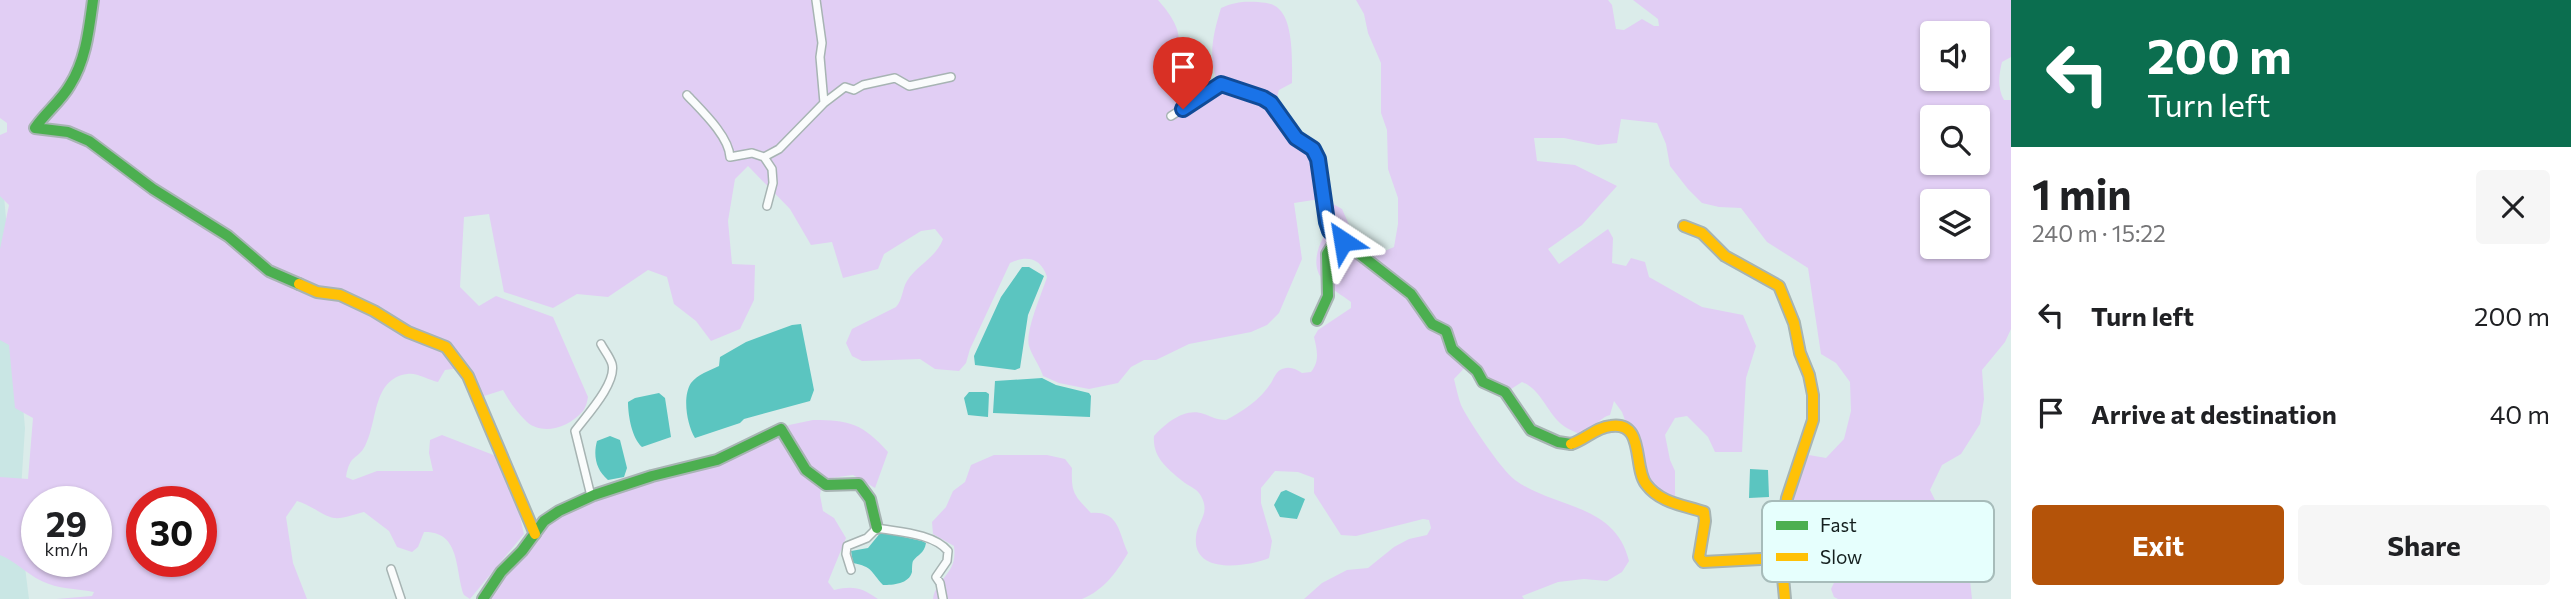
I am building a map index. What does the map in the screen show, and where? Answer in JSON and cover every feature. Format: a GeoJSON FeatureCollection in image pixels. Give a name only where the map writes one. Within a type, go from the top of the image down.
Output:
{"type":"FeatureCollection","features":[{"type":"Feature","properties":{"kind":"street"},"geometry":{"type":"LineString","coordinates":[[93,0],[80,66],[69,87],[35,128],[68,132],[89,141],[153,189],[229,236],[269,271],[317,292],[340,295],[374,311],[408,332],[446,347],[468,376],[534,534]]}},
{"type":"Feature","properties":{"kind":"street"},"geometry":{"type":"LineString","coordinates":[[816,0],[822,43],[820,57],[824,103]]}},
{"type":"Feature","properties":{"kind":"street"},"geometry":{"type":"LineString","coordinates":[[764,157],[779,149],[824,103],[845,87],[854,90],[863,85],[895,78],[909,86],[951,77]]}},
{"type":"Feature","properties":{"kind":"street"},"geometry":{"type":"LineString","coordinates":[[1171,116],[1221,84],[1271,103],[1290,131],[1313,149],[1318,159],[1330,231],[1411,294],[1432,324],[1446,331],[1452,349],[1477,371],[1483,382],[1505,392],[1531,430],[1555,441],[1570,444],[1586,439],[1611,425],[1627,430],[1638,445],[1640,472],[1648,486],[1669,502],[1704,512],[1699,557],[1703,562],[1762,559]]}},
{"type":"Feature","properties":{"kind":"street"},"geometry":{"type":"LineString","coordinates":[[687,95],[719,132],[730,149],[730,157],[752,153],[764,157],[772,169],[774,183],[767,206]]}},
{"type":"Feature","properties":{"kind":"street"},"geometry":{"type":"LineString","coordinates":[[1684,226],[1702,233],[1725,256],[1779,286],[1794,323],[1813,395],[1813,420],[1787,501]]}},
{"type":"Feature","properties":{"kind":"street"},"geometry":{"type":"LineString","coordinates":[[1318,320],[1329,295],[1325,257],[1328,249],[1337,241],[1343,241]]}},
{"type":"Feature","properties":{"kind":"street"},"geometry":{"type":"LineString","coordinates":[[591,496],[575,430],[604,392],[610,378],[612,365],[601,344]]}},
{"type":"Feature","properties":{"kind":"street"},"geometry":{"type":"LineString","coordinates":[[483,599],[501,572],[522,551],[544,521],[591,496],[652,476],[704,465],[781,429],[806,470],[826,485],[859,484],[870,499],[877,528]]}},
{"type":"Feature","properties":{"kind":"street"},"geometry":{"type":"LineString","coordinates":[[851,570],[846,554],[847,546],[867,538],[877,528]]}},
{"type":"Feature","properties":{"kind":"street"},"geometry":{"type":"LineString","coordinates":[[877,528],[942,544],[948,551],[947,561],[936,577],[943,599]]}},
{"type":"Feature","properties":{"kind":"street"},"geometry":{"type":"LineString","coordinates":[[391,569],[401,599]]}},
{"type":"Feature","properties":{"kind":"shaded area"},"geometry":{"type":"Polygon","coordinates":[[[0,0],[1158,0],[1178,32],[1177,45],[1168,59],[1173,73],[1197,86],[1209,85],[1216,78],[1212,51],[1221,8],[1239,2],[1258,2],[1277,7],[1287,24],[1291,44],[1292,83],[1279,90],[1277,97],[1317,161],[1320,199],[1294,203],[1302,259],[1279,313],[1267,325],[1251,332],[1189,344],[1156,360],[1144,360],[1131,367],[1118,383],[1089,389],[1059,383],[1043,376],[1032,354],[1029,331],[1047,277],[1037,262],[1028,259],[1010,263],[966,363],[959,371],[935,369],[920,359],[862,361],[852,356],[846,343],[852,329],[896,307],[907,281],[936,251],[943,239],[935,229],[921,231],[884,254],[878,269],[843,278],[832,242],[811,245],[790,209],[748,166],[735,179],[728,221],[732,264],[755,265],[754,300],[740,329],[711,341],[696,321],[674,304],[667,277],[648,270],[608,297],[577,294],[553,308],[504,292],[489,214],[464,217],[460,287],[479,306],[496,296],[553,317],[588,397],[585,407],[570,422],[556,428],[541,428],[533,426],[523,418],[503,390],[484,396],[476,389],[468,367],[445,370],[438,382],[407,374],[388,384],[382,393],[365,446],[352,461],[346,477],[353,480],[377,471],[433,471],[429,453],[430,440],[442,435],[496,456],[517,504],[524,534],[470,599],[464,595],[451,545],[445,538],[436,533],[424,532],[418,547],[412,552],[397,547],[389,531],[364,512],[334,518],[297,501],[286,517],[293,563],[307,599],[56,599],[92,596],[94,592],[60,587],[35,577],[112,577],[112,486],[21,486],[21,568],[0,555],[0,477],[28,479],[33,418],[15,408],[9,345],[0,340],[0,249],[9,205],[0,196],[0,135],[7,132],[7,123],[0,118],[0,0]]]}},
{"type":"Feature","properties":{"kind":"shaded area"},"geometry":{"type":"Polygon","coordinates":[[[1356,0],[1608,0],[1612,5],[1616,29],[1624,30],[1642,19],[1659,26],[1658,19],[1633,0],[2011,0],[2011,57],[2002,62],[1999,81],[2004,100],[2011,100],[2011,329],[2005,342],[1982,370],[1984,399],[1980,424],[1961,454],[1942,465],[1930,490],[1936,501],[1789,501],[1809,455],[1826,458],[1844,439],[1851,411],[1850,382],[1836,363],[1821,354],[1808,268],[1767,242],[1741,208],[1702,203],[1670,166],[1666,144],[1657,123],[1621,119],[1617,143],[1598,145],[1564,138],[1534,138],[1537,161],[1575,165],[1617,186],[1582,225],[1548,249],[1559,264],[1608,229],[1613,238],[1612,263],[1626,266],[1631,258],[1645,262],[1649,277],[1702,307],[1743,315],[1756,346],[1746,378],[1742,452],[1715,452],[1708,437],[1687,416],[1675,418],[1665,435],[1675,471],[1675,501],[1649,485],[1622,412],[1614,401],[1610,415],[1584,436],[1560,423],[1528,385],[1522,382],[1508,391],[1486,380],[1471,361],[1454,379],[1461,405],[1486,445],[1515,480],[1582,510],[1611,528],[1622,542],[1629,561],[1622,572],[1607,581],[1584,579],[1558,582],[1522,596],[1524,599],[1304,599],[1322,583],[1347,570],[1368,568],[1394,547],[1409,539],[1427,535],[1431,528],[1429,520],[1423,519],[1356,536],[1341,535],[1314,493],[1314,478],[1298,472],[1275,471],[1261,488],[1261,503],[1272,541],[1269,558],[1248,564],[1223,565],[1203,558],[1197,549],[1196,537],[1204,513],[1204,502],[1198,492],[1163,463],[1156,451],[1154,436],[1170,421],[1183,414],[1197,412],[1226,420],[1257,400],[1280,370],[1292,368],[1302,373],[1311,372],[1317,360],[1314,337],[1318,330],[1351,308],[1351,302],[1327,284],[1319,275],[1317,267],[1320,244],[1333,224],[1330,209],[1333,204],[1342,209],[1359,247],[1380,253],[1394,247],[1398,224],[1398,198],[1388,169],[1387,130],[1381,113],[1381,63],[1368,33],[1364,14],[1356,0]]]}},
{"type":"Feature","properties":{"kind":"shaded area"},"geometry":{"type":"Polygon","coordinates":[[[0,152],[25,428],[19,520],[21,577],[26,577],[29,599],[0,599],[0,152]]]}},
{"type":"Feature","properties":{"kind":"shaded area"},"geometry":{"type":"Polygon","coordinates":[[[813,420],[837,421],[855,426],[871,435],[888,452],[875,488],[853,475],[823,479],[820,495],[823,511],[834,518],[846,538],[828,582],[834,590],[858,588],[878,599],[489,599],[504,575],[550,522],[562,513],[597,496],[776,435],[789,425],[813,420]]]}},
{"type":"Feature","properties":{"kind":"shaded area"},"geometry":{"type":"Polygon","coordinates":[[[994,455],[1047,455],[1065,459],[1072,468],[1073,488],[1081,502],[1091,513],[1107,515],[1116,524],[1128,553],[1114,574],[1097,591],[1082,599],[933,599],[953,563],[954,546],[933,534],[932,522],[946,507],[953,491],[965,482],[971,465],[994,455]]]}},
{"type":"Feature","properties":{"kind":"shaded area"},"geometry":{"type":"Polygon","coordinates":[[[1834,582],[1970,582],[1972,599],[1838,599],[1834,597],[1831,589],[1834,582]]]}},
{"type":"Feature","properties":{"kind":"water"},"geometry":{"type":"Polygon","coordinates":[[[1022,267],[1029,267],[1044,276],[1028,315],[1020,368],[1015,370],[975,365],[974,356],[1001,297],[1022,267]]]}},
{"type":"Feature","properties":{"kind":"water"},"geometry":{"type":"Polygon","coordinates":[[[801,324],[814,390],[810,401],[744,419],[740,423],[695,438],[686,403],[691,383],[719,366],[720,357],[746,342],[801,324]]]}},
{"type":"Feature","properties":{"kind":"water"},"geometry":{"type":"Polygon","coordinates":[[[1042,378],[1056,385],[1089,393],[1090,417],[993,413],[995,381],[1042,378]]]}},
{"type":"Feature","properties":{"kind":"water"},"geometry":{"type":"Polygon","coordinates":[[[969,392],[989,394],[988,417],[968,415],[964,398],[969,392]]]}},
{"type":"Feature","properties":{"kind":"water"},"geometry":{"type":"Polygon","coordinates":[[[659,393],[665,398],[671,437],[642,447],[631,426],[628,402],[659,393]]]}},
{"type":"Feature","properties":{"kind":"water"},"geometry":{"type":"Polygon","coordinates":[[[610,436],[620,440],[627,468],[624,477],[608,480],[598,467],[595,452],[597,441],[610,436]]]}},
{"type":"Feature","properties":{"kind":"water"},"geometry":{"type":"Polygon","coordinates":[[[1750,469],[1768,470],[1769,497],[1749,498],[1750,469]]]}},
{"type":"Feature","properties":{"kind":"water"},"geometry":{"type":"Polygon","coordinates":[[[1286,490],[1305,499],[1297,519],[1280,517],[1274,505],[1281,492],[1286,490]]]}},
{"type":"Feature","properties":{"kind":"water"},"geometry":{"type":"Polygon","coordinates":[[[881,532],[926,543],[913,561],[908,579],[883,585],[868,568],[853,563],[851,551],[868,548],[881,532]]]}},
{"type":"Feature","properties":{"kind":"traffic: fast"},"geometry":{"type":"LineString","coordinates":[[93,0],[80,65],[66,91],[35,128],[68,132],[89,141],[153,189],[228,236],[269,271],[299,284]]}},
{"type":"Feature","properties":{"kind":"traffic: fast"},"geometry":{"type":"LineString","coordinates":[[1317,320],[1328,296],[1327,254],[1334,243],[1343,241],[1411,294],[1432,324],[1446,331],[1452,349],[1477,371],[1483,382],[1505,392],[1531,430],[1558,442],[1571,444]]}},
{"type":"Feature","properties":{"kind":"traffic: fast"},"geometry":{"type":"LineString","coordinates":[[483,599],[501,572],[522,551],[544,521],[559,511],[594,495],[652,476],[717,460],[781,429],[806,470],[826,485],[859,484],[870,499],[877,528]]}},
{"type":"Feature","properties":{"kind":"traffic: slow"},"geometry":{"type":"LineString","coordinates":[[1684,226],[1702,233],[1725,256],[1779,286],[1794,323],[1813,395],[1813,420],[1787,501]]}},
{"type":"Feature","properties":{"kind":"traffic: slow"},"geometry":{"type":"LineString","coordinates":[[299,284],[317,292],[340,295],[374,311],[408,332],[446,347],[468,376],[535,534]]}},
{"type":"Feature","properties":{"kind":"traffic: slow"},"geometry":{"type":"LineString","coordinates":[[1571,444],[1606,427],[1622,426],[1634,438],[1646,484],[1658,495],[1672,502],[1704,512],[1699,557],[1703,562],[1762,559]]}},
{"type":"Feature","properties":{"kind":"traffic: slow"},"geometry":{"type":"LineString","coordinates":[[1783,582],[1785,599]]}},
{"type":"Feature","properties":{"kind":"route"},"geometry":{"type":"LineString","coordinates":[[1183,109],[1212,87],[1221,84],[1271,103],[1296,138],[1313,149],[1318,159],[1327,222],[1330,231],[1343,241]]}}]}
